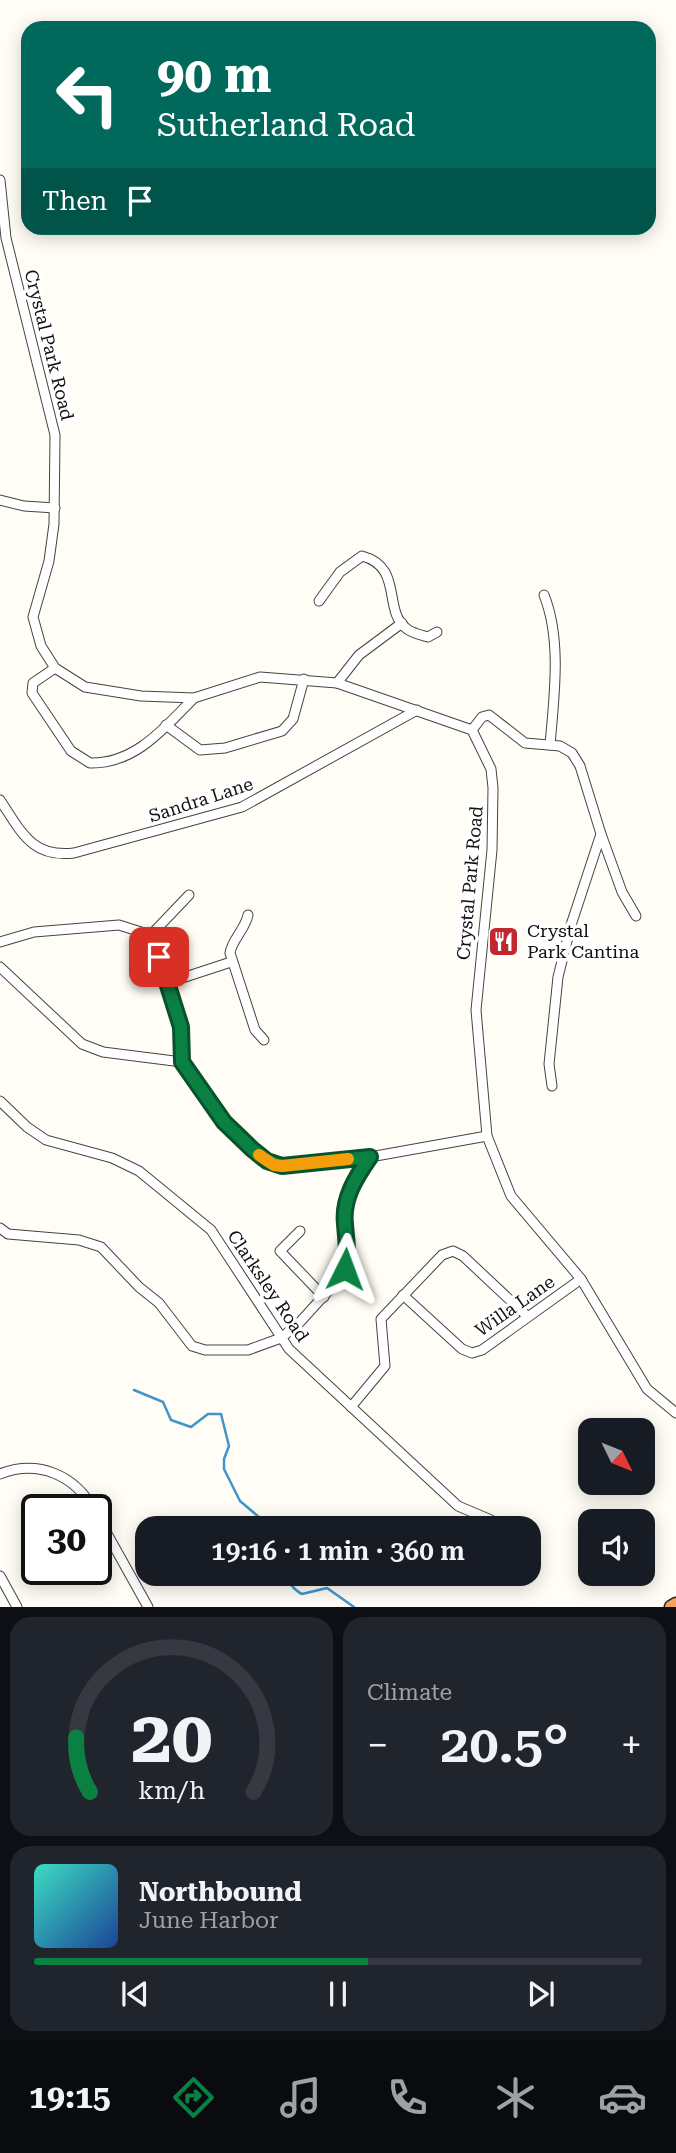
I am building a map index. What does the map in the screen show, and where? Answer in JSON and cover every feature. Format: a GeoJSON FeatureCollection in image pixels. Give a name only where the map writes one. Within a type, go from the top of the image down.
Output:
{"type":"FeatureCollection","features":[{"type":"Feature","properties":{"kind":"highway"},"geometry":{"type":"LineString","coordinates":[[671,1607],[676,1604]]}},
{"type":"Feature","properties":{"kind":"street","name":"Crystal Park Road"},"geometry":{"type":"LineString","coordinates":[[0,180],[6,238],[55,435],[55,508],[48,561],[33,617],[41,646],[55,668]]}},
{"type":"Feature","properties":{"kind":"street"},"geometry":{"type":"LineString","coordinates":[[0,500],[24,506],[55,508]]}},
{"type":"Feature","properties":{"kind":"street"},"geometry":{"type":"LineString","coordinates":[[318,601],[352,561],[362,556],[372,558],[388,577],[402,623],[407,629],[428,637],[438,632]]}},
{"type":"Feature","properties":{"kind":"street"},"geometry":{"type":"LineString","coordinates":[[544,595],[552,619],[554,697],[550,745]]}},
{"type":"Feature","properties":{"kind":"street"},"geometry":{"type":"LineString","coordinates":[[337,683],[359,655],[402,623]]}},
{"type":"Feature","properties":{"kind":"street"},"geometry":{"type":"LineString","coordinates":[[194,698],[135,751],[98,763],[85,762],[71,751],[32,692],[33,683],[55,668],[78,684],[108,693],[194,698],[260,677],[303,679],[337,683],[471,730],[482,717],[489,715],[506,725],[525,743],[568,750],[576,758],[622,892],[636,916]]}},
{"type":"Feature","properties":{"kind":"street"},"geometry":{"type":"LineString","coordinates":[[166,725],[200,750],[225,748],[282,731],[293,719],[303,679]]}},
{"type":"Feature","properties":{"kind":"street","name":"Sandra Lane"},"geometry":{"type":"LineString","coordinates":[[0,800],[26,839],[37,848],[46,853],[74,853],[242,807],[417,710]]}},
{"type":"Feature","properties":{"kind":"street","name":"Crystal Park Road"},"geometry":{"type":"LineString","coordinates":[[471,730],[491,769],[493,788],[492,850],[476,1010],[488,1136],[511,1196],[581,1279],[647,1389],[676,1413]]}},
{"type":"Feature","properties":{"kind":"street"},"geometry":{"type":"LineString","coordinates":[[552,1086],[549,1064],[558,977],[571,925],[601,834]]}},
{"type":"Feature","properties":{"kind":"street"},"geometry":{"type":"LineString","coordinates":[[148,938],[189,895]]}},
{"type":"Feature","properties":{"kind":"street"},"geometry":{"type":"LineString","coordinates":[[248,915],[246,926],[230,949],[255,1030],[264,1040]]}},
{"type":"Feature","properties":{"kind":"street"},"geometry":{"type":"LineString","coordinates":[[0,942],[34,932],[119,925],[135,928],[148,938],[170,982],[181,1027],[182,1062],[224,1122],[274,1165],[370,1157],[488,1136]]}},
{"type":"Feature","properties":{"kind":"street"},"geometry":{"type":"LineString","coordinates":[[170,982],[232,962]]}},
{"type":"Feature","properties":{"kind":"street"},"geometry":{"type":"LineString","coordinates":[[0,967],[82,1044],[103,1052],[182,1062]]}},
{"type":"Feature","properties":{"kind":"street","name":"Clarksley Road"},"geometry":{"type":"LineString","coordinates":[[0,1101],[27,1127],[46,1140],[111,1158],[139,1171],[211,1230],[281,1338],[458,1506],[482,1516]]}},
{"type":"Feature","properties":{"kind":"street"},"geometry":{"type":"LineString","coordinates":[[0,1228],[8,1234],[79,1240],[101,1247],[139,1287],[159,1303],[187,1341],[198,1349],[248,1350],[281,1338],[324,1297],[345,1269],[348,1253],[346,1207],[354,1182],[370,1157]]}},
{"type":"Feature","properties":{"kind":"street"},"geometry":{"type":"LineString","coordinates":[[300,1231],[281,1251],[324,1297]]}},
{"type":"Feature","properties":{"kind":"street"},"geometry":{"type":"LineString","coordinates":[[351,1407],[384,1371],[381,1320],[442,1255],[453,1251],[463,1256],[527,1316]]}},
{"type":"Feature","properties":{"kind":"street","name":"Willa Lane"},"geometry":{"type":"LineString","coordinates":[[403,1295],[462,1349],[472,1353],[482,1350],[581,1279]]}},
{"type":"Feature","properties":{"kind":"street"},"geometry":{"type":"LineString","coordinates":[[0,1474],[27,1467],[57,1473],[82,1494]]}},
{"type":"Feature","properties":{"kind":"street"},"geometry":{"type":"LineString","coordinates":[[112,1542],[148,1607]]}},
{"type":"Feature","properties":{"kind":"street"},"geometry":{"type":"LineString","coordinates":[[0,1576],[17,1607]]}},
{"type":"Feature","properties":{"kind":"waterway"},"geometry":{"type":"LineString","coordinates":[[134,1390],[163,1402],[171,1420],[191,1427],[208,1414],[221,1414],[229,1446],[224,1459],[224,1469],[240,1501],[258,1516]]}},
{"type":"Feature","properties":{"kind":"waterway"},"geometry":{"type":"LineString","coordinates":[[292,1586],[302,1594],[327,1588],[354,1607]]}},
{"type":"Feature","properties":{"kind":"slow traffic"},"geometry":{"type":"LineString","coordinates":[[259,1155],[274,1165],[282,1166],[348,1159]]}},
{"type":"Feature","properties":{"kind":"place","name":"Crystal Park Cantina"},"geometry":{"type":"Point","coordinates":[504,941]}},
{"type":"Feature","properties":{"kind":"route"},"geometry":{"type":"LineString","coordinates":[[159,957],[170,982],[181,1027],[182,1062],[215,1111],[252,1149],[274,1165],[282,1166],[370,1157],[354,1182],[346,1207],[344,1218],[348,1253],[345,1269]]}}]}
